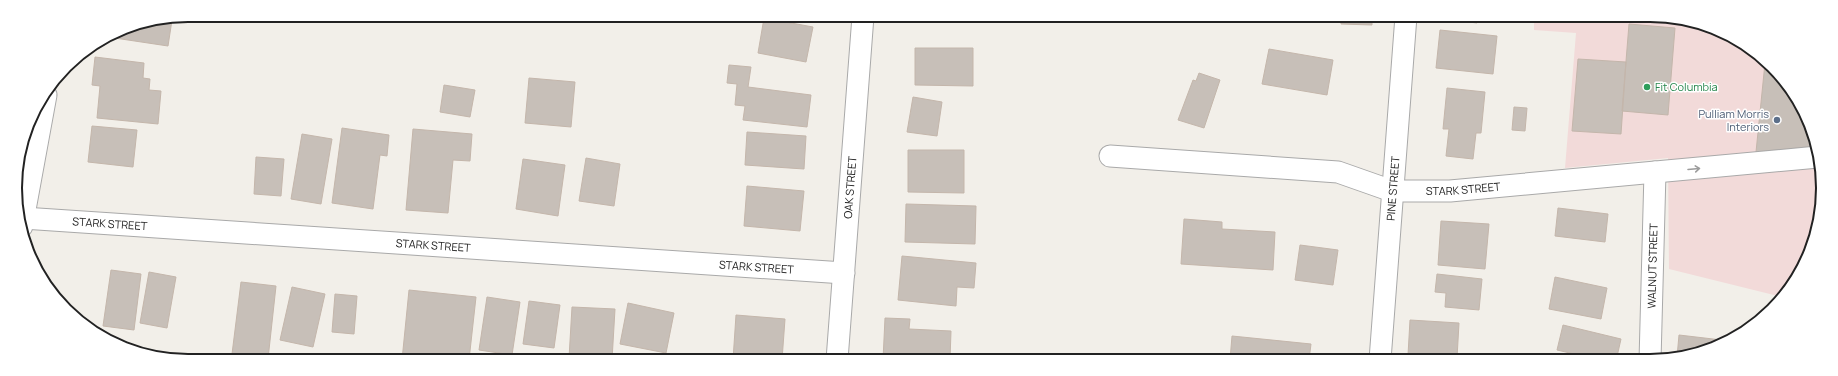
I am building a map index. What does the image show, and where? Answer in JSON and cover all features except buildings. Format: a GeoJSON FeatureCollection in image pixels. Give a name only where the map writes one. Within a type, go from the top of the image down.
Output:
{"type":"FeatureCollection","features":[{"type":"Feature","properties":{"kind":"street","name":"OAK STREET"},"geometry":{"type":"LineString","coordinates":[[837,354],[863,22]]}},
{"type":"Feature","properties":{"kind":"street","name":"PINE STREET"},"geometry":{"type":"LineString","coordinates":[[1380,354],[1406,22]]}},
{"type":"Feature","properties":{"kind":"street"},"geometry":{"type":"LineString","coordinates":[[23,209],[26,165],[42,109]]}},
{"type":"Feature","properties":{"kind":"street","name":"STARK STREET"},"geometry":{"type":"LineString","coordinates":[[1110,156],[1338,172],[1392,191],[1450,191],[1813,157]]}},
{"type":"Feature","properties":{"kind":"street","name":"WALNUT STREET"},"geometry":{"type":"LineString","coordinates":[[1650,354],[1655,172]]}},
{"type":"Feature","properties":{"kind":"street","name":"STARK STREET"},"geometry":{"type":"LineString","coordinates":[[26,222],[844,273]]}},
{"type":"Feature","properties":{"kind":"shaded area"},"geometry":{"type":"Polygon","coordinates":[[[1534,22],[1661,22],[1682,25],[1714,35],[1733,44],[1751,56],[1775,79],[1794,105],[1803,124],[1813,156],[1816,177],[1815,210],[1807,241],[1794,271],[1776,296],[1669,269],[1668,158],[1565,168],[1576,33],[1534,30],[1534,22]]]}},
{"type":"Feature","properties":{"kind":"place","name":"Fit Columbia"},"geometry":{"type":"Point","coordinates":[1647,87]}},
{"type":"Feature","properties":{"kind":"place","name":"Pulliam Morris Interiors"},"geometry":{"type":"Point","coordinates":[1777,120]}}]}
